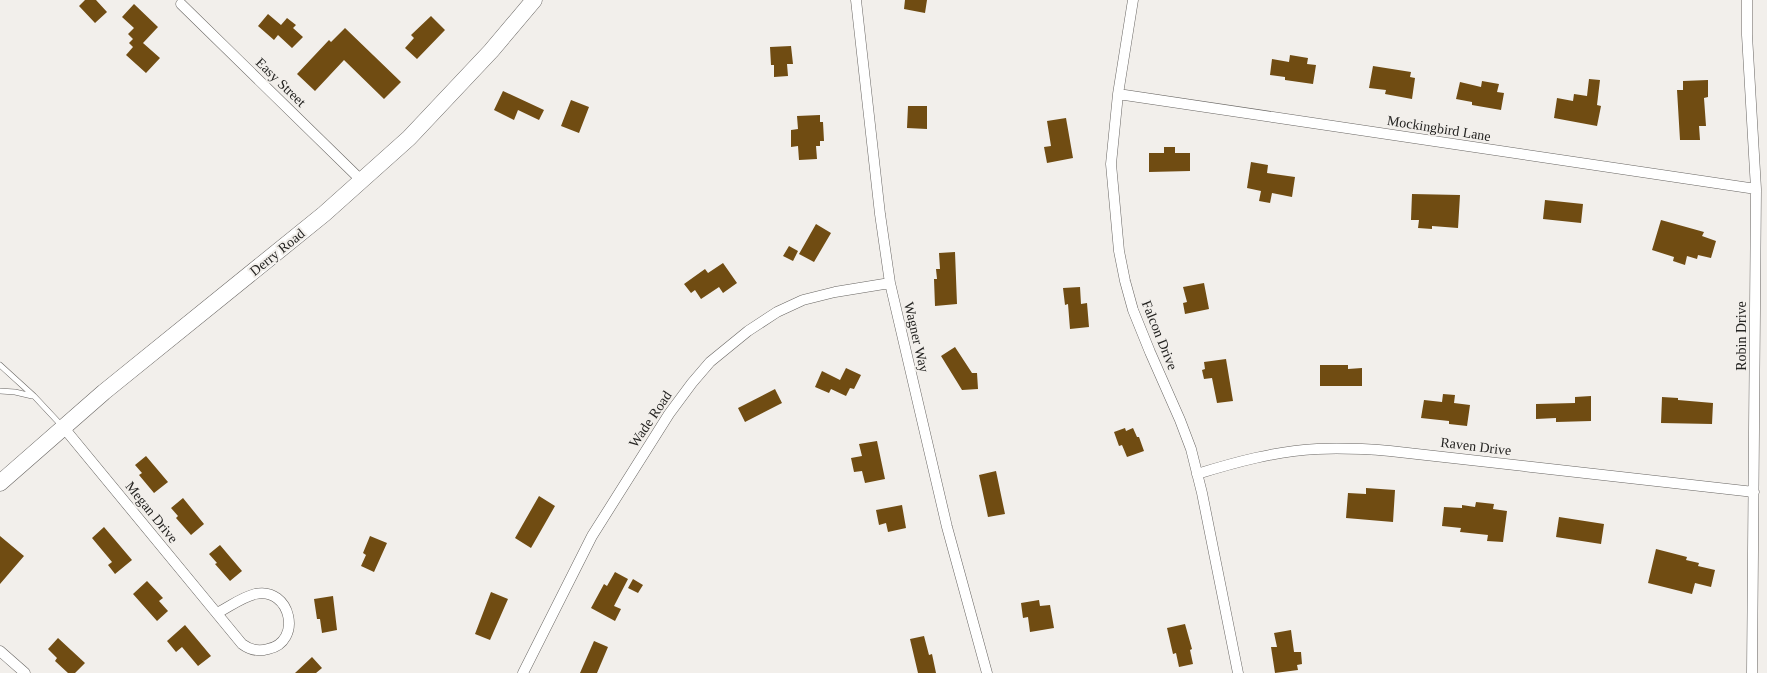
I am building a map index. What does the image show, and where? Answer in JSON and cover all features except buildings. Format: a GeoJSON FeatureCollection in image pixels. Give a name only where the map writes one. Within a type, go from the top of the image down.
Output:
{"type":"FeatureCollection","features":[{"type":"Feature","properties":{"kind":"main road","name":"Derry Road"},"geometry":{"type":"LineString","coordinates":[[0,484],[104,392],[362,181],[441,106],[491,51],[534,0]]}},
{"type":"Feature","properties":{"kind":"street","name":"Wagner Way"},"geometry":{"type":"LineString","coordinates":[[856,0],[880,214],[890,283],[947,527],[987,673]]}},
{"type":"Feature","properties":{"kind":"street","name":"Falcon Drive"},"geometry":{"type":"LineString","coordinates":[[1133,0],[1118,94],[1111,164],[1119,252],[1133,310],[1191,449],[1238,673]]}},
{"type":"Feature","properties":{"kind":"street","name":"Robin Drive"},"geometry":{"type":"LineString","coordinates":[[1747,0],[1747,34],[1756,189],[1752,673]]}},
{"type":"Feature","properties":{"kind":"street","name":"Easy Street"},"geometry":{"type":"LineString","coordinates":[[181,4],[362,181]]}},
{"type":"Feature","properties":{"kind":"street","name":"Mockingbird Lane"},"geometry":{"type":"LineString","coordinates":[[1118,94],[1756,189]]}},
{"type":"Feature","properties":{"kind":"street","name":"Wade Road"},"geometry":{"type":"LineString","coordinates":[[523,673],[592,536],[669,414],[710,362],[748,331],[777,312],[796,303],[835,292],[890,283]]}},
{"type":"Feature","properties":{"kind":"street","name":"Megan Drive"},"geometry":{"type":"LineString","coordinates":[[64,428],[242,644],[249,649],[260,651],[278,645],[289,631],[289,614],[279,598],[271,594],[254,594],[217,613]]}},
{"type":"Feature","properties":{"kind":"street","name":"Raven Drive"},"geometry":{"type":"LineString","coordinates":[[1197,474],[1255,458],[1315,449],[1346,448],[1390,451],[1754,492]]}},
{"type":"Feature","properties":{"kind":"street"},"geometry":{"type":"LineString","coordinates":[[0,651],[25,673]]}},
{"type":"Feature","properties":{"kind":"lane"},"geometry":{"type":"LineString","coordinates":[[0,365],[34,396],[64,428]]}},
{"type":"Feature","properties":{"kind":"lane"},"geometry":{"type":"LineString","coordinates":[[0,391],[34,396]]}}]}
